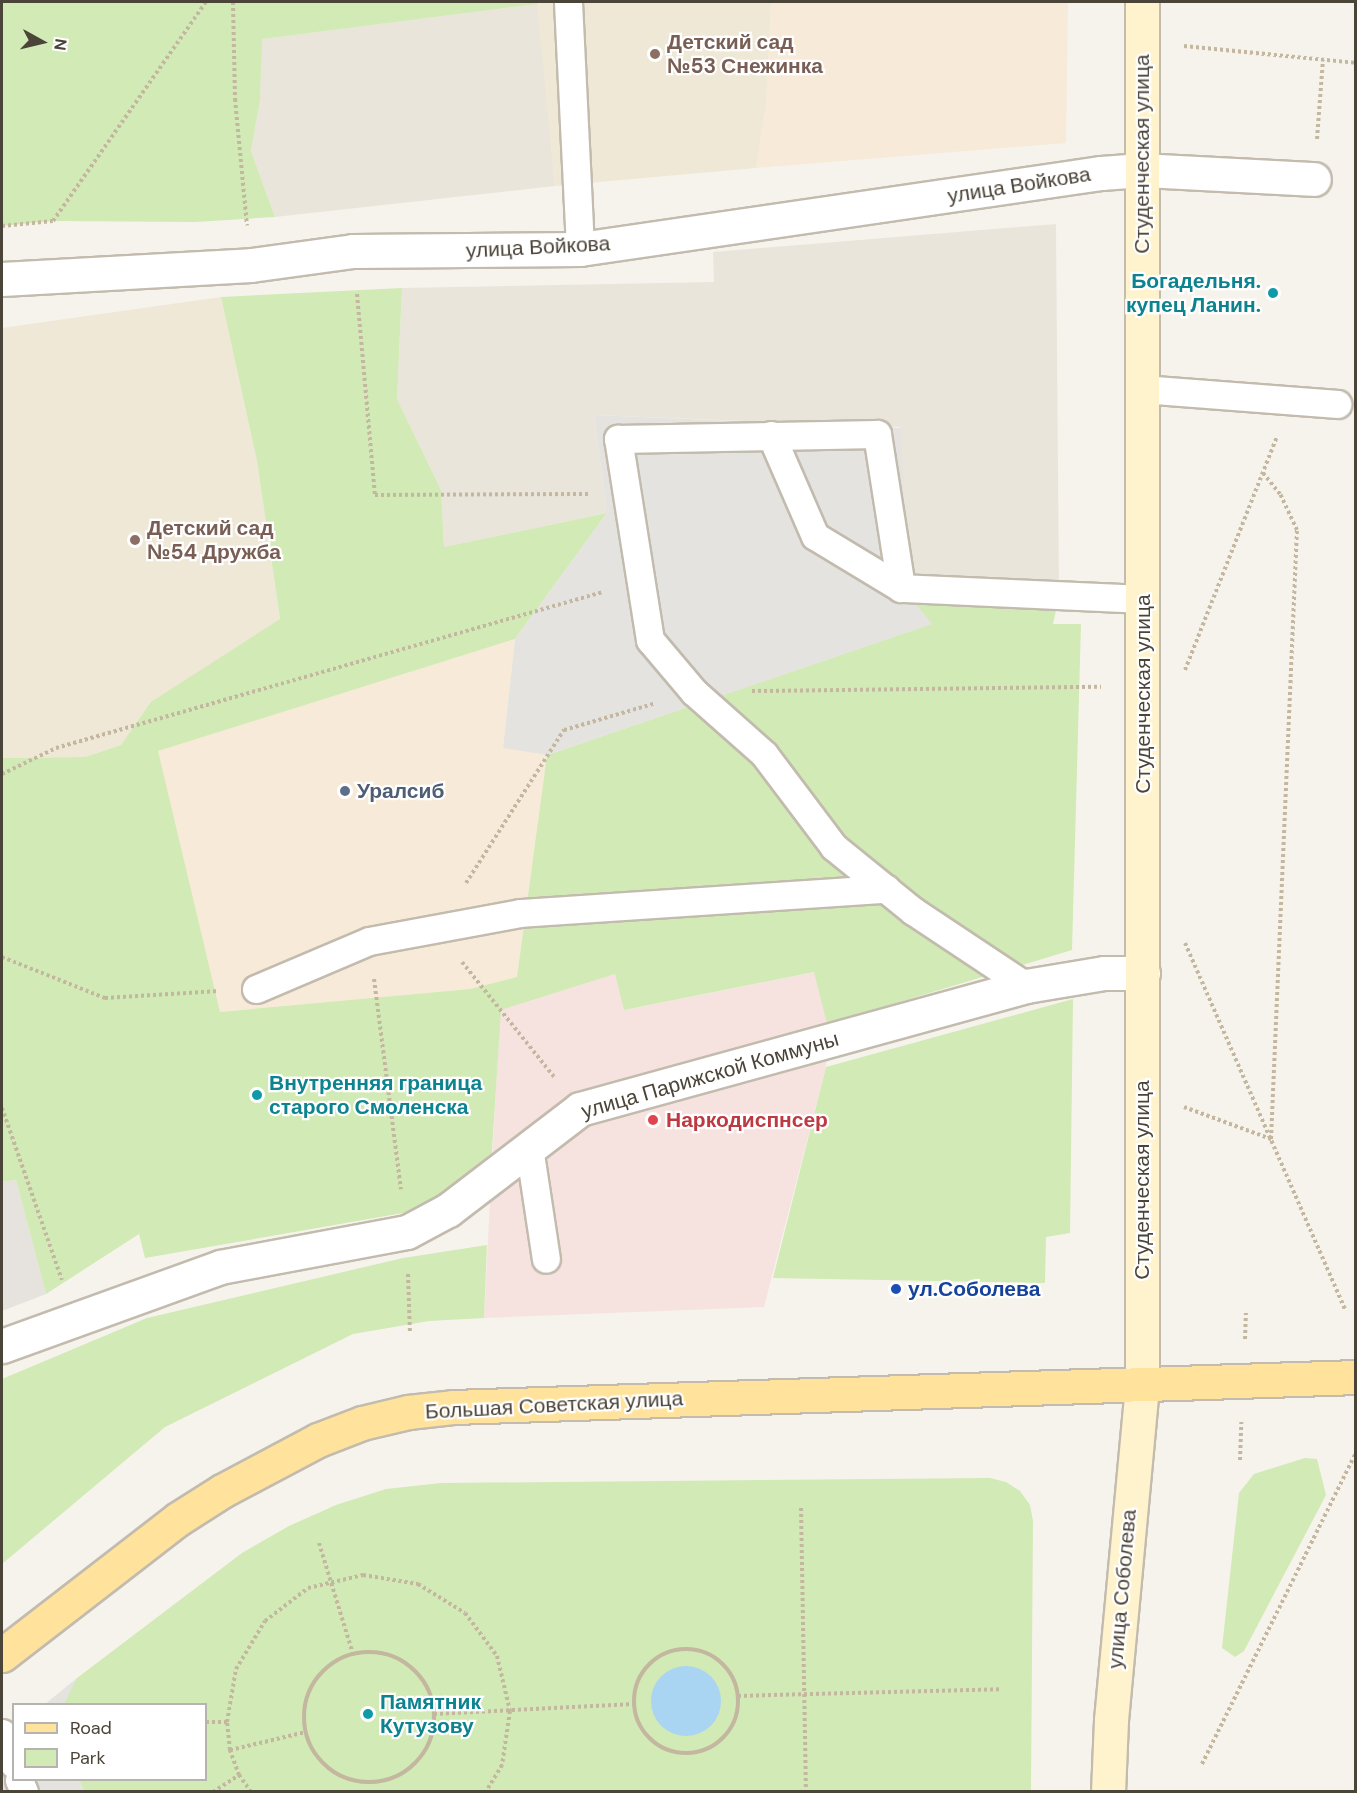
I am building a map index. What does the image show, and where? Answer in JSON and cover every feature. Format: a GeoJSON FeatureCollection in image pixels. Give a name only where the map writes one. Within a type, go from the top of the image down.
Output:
{"type":"FeatureCollection","features":[{"type":"Feature","properties":{"kind":"main road","name":"Студенческая улица"},"geometry":{"type":"LineString","coordinates":[[1142,2],[1142,1386]]}},
{"type":"Feature","properties":{"kind":"main road","name":"Большая Советская улица"},"geometry":{"type":"LineString","coordinates":[[2,1655],[178,1519],[222,1491],[318,1440],[396,1414],[453,1407],[1142,1386],[1356,1377]]}},
{"type":"Feature","properties":{"kind":"main road","name":"улица Соболева"},"geometry":{"type":"LineString","coordinates":[[1108,1791],[1111,1720],[1142,1386]]}},
{"type":"Feature","properties":{"kind":"street","name":"улица Войкова"},"geometry":{"type":"LineString","coordinates":[[2,279],[251,266],[353,251],[580,249],[1101,172],[1142,170],[1314,178]]}},
{"type":"Feature","properties":{"kind":"street","name":"улица Парижской Коммуны"},"geometry":{"type":"LineString","coordinates":[[2,1346],[220,1267],[407,1232],[448,1210],[580,1109],[1026,986],[1104,973],[1143,973]]}},
{"type":"Feature","properties":{"kind":"lane"},"geometry":{"type":"LineString","coordinates":[[568,2],[580,249]]}},
{"type":"Feature","properties":{"kind":"lane"},"geometry":{"type":"LineString","coordinates":[[1142,389],[1337,404]]}},
{"type":"Feature","properties":{"kind":"lane"},"geometry":{"type":"LineString","coordinates":[[901,588],[877,434],[618,439],[638,583],[650,640],[694,692],[764,754],[834,847],[886,889],[1026,986]]}},
{"type":"Feature","properties":{"kind":"lane"},"geometry":{"type":"LineString","coordinates":[[771,435],[815,536],[901,588],[1143,599]]}},
{"type":"Feature","properties":{"kind":"lane"},"geometry":{"type":"LineString","coordinates":[[256,989],[369,941],[520,913],[886,889]]}},
{"type":"Feature","properties":{"kind":"lane"},"geometry":{"type":"LineString","coordinates":[[529,1147],[546,1259]]}},
{"type":"Feature","properties":{"kind":"lane"},"geometry":{"type":"LineString","coordinates":[[2,1733],[12,1759]]}},
{"type":"Feature","properties":{"kind":"path"},"geometry":{"type":"LineString","coordinates":[[2,226],[52,221],[206,2]]}},
{"type":"Feature","properties":{"kind":"path"},"geometry":{"type":"LineString","coordinates":[[233,2],[236,99],[251,266]]}},
{"type":"Feature","properties":{"kind":"path"},"geometry":{"type":"LineString","coordinates":[[1180,45],[1356,63]]}},
{"type":"Feature","properties":{"kind":"path"},"geometry":{"type":"LineString","coordinates":[[1314,178],[1323,59]]}},
{"type":"Feature","properties":{"kind":"path"},"geometry":{"type":"LineString","coordinates":[[353,251],[375,495],[627,494]]}},
{"type":"Feature","properties":{"kind":"path"},"geometry":{"type":"LineString","coordinates":[[1182,680],[1292,401]]}},
{"type":"Feature","properties":{"kind":"path"},"geometry":{"type":"LineString","coordinates":[[1263,473],[1280,494],[1297,530],[1271,1139]]}},
{"type":"Feature","properties":{"kind":"path"},"geometry":{"type":"LineString","coordinates":[[2,774],[56,748],[638,583]]}},
{"type":"Feature","properties":{"kind":"path"},"geometry":{"type":"LineString","coordinates":[[436,929],[580,1109]]}},
{"type":"Feature","properties":{"kind":"path"},"geometry":{"type":"LineString","coordinates":[[1180,932],[1346,1311]]}},
{"type":"Feature","properties":{"kind":"path"},"geometry":{"type":"LineString","coordinates":[[369,941],[407,1232],[410,1334]]}},
{"type":"Feature","properties":{"kind":"path"},"geometry":{"type":"LineString","coordinates":[[2,957],[105,998],[256,989]]}},
{"type":"Feature","properties":{"kind":"path"},"geometry":{"type":"LineString","coordinates":[[1180,1106],[1271,1139]]}},
{"type":"Feature","properties":{"kind":"path"},"geometry":{"type":"LineString","coordinates":[[2,1108],[76,1319]]}},
{"type":"Feature","properties":{"kind":"path"},"geometry":{"type":"LineString","coordinates":[[1202,1764],[1356,1452]]}},
{"type":"Feature","properties":{"kind":"path"},"geometry":{"type":"LineString","coordinates":[[801,1508],[806,1791]]}},
{"type":"Feature","properties":{"kind":"path"},"geometry":{"type":"LineString","coordinates":[[319,1543],[353,1654]]}},
{"type":"Feature","properties":{"kind":"path"},"geometry":{"type":"LineString","coordinates":[[251,1791],[239,1775],[230,1750],[227,1722],[236,1669],[265,1621],[308,1588],[363,1575],[418,1584],[465,1613],[497,1656],[510,1711],[502,1765],[486,1791]]}},
{"type":"Feature","properties":{"kind":"path"},"geometry":{"type":"LineString","coordinates":[[681,1649],[712,1654],[727,1668],[738,1696],[732,1726],[718,1742],[701,1751],[679,1753],[659,1747],[644,1733],[634,1714],[639,1675],[653,1659],[681,1649]]}},
{"type":"Feature","properties":{"kind":"path"},"geometry":{"type":"LineString","coordinates":[[366,1651],[391,1655],[413,1668],[428,1689],[434,1714],[431,1739],[417,1761],[398,1776],[371,1783],[346,1779],[324,1765],[308,1744],[303,1720],[307,1695],[320,1672],[341,1657],[353,1654],[366,1651]]}},
{"type":"Feature","properties":{"kind":"path"},"geometry":{"type":"LineString","coordinates":[[738,1696],[1000,1689]]}},
{"type":"Feature","properties":{"kind":"path"},"geometry":{"type":"LineString","coordinates":[[434,1714],[634,1704]]}},
{"type":"Feature","properties":{"kind":"path"},"geometry":{"type":"LineString","coordinates":[[207,1722],[227,1722]]}},
{"type":"Feature","properties":{"kind":"path"},"geometry":{"type":"LineString","coordinates":[[230,1750],[306,1732]]}},
{"type":"Feature","properties":{"kind":"path"},"geometry":{"type":"LineString","coordinates":[[213,1791],[239,1775]]}},
{"type":"Feature","properties":{"kind":"shaded area","name":"Детский сад №53 Снежинка"},"geometry":{"type":"Polygon","coordinates":[[[537,2],[771,2],[766,103],[756,168],[555,186],[537,2]]]}},
{"type":"Feature","properties":{"kind":"shaded area"},"geometry":{"type":"Polygon","coordinates":[[[771,2],[1068,2],[1066,143],[756,168],[766,103],[771,2]]]}},
{"type":"Feature","properties":{"kind":"shaded area"},"geometry":{"type":"Polygon","coordinates":[[[538,4],[555,186],[275,217],[251,151],[260,101],[261,39],[538,4]]]}},
{"type":"Feature","properties":{"kind":"shaded area"},"geometry":{"type":"Polygon","coordinates":[[[1056,224],[1059,597],[908,595],[900,427],[594,415],[607,513],[444,547],[441,490],[397,399],[402,288],[714,282],[713,252],[1056,224]]]}},
{"type":"Feature","properties":{"kind":"shaded area","name":"Детский сад №54 Дружба"},"geometry":{"type":"Polygon","coordinates":[[[221,297],[257,461],[280,620],[152,702],[121,745],[85,757],[2,758],[2,328],[221,297]]]}},
{"type":"Feature","properties":{"kind":"shaded area"},"geometry":{"type":"Polygon","coordinates":[[[594,415],[901,428],[908,595],[932,624],[547,755],[503,748],[515,639],[607,513],[594,415]]]}},
{"type":"Feature","properties":{"kind":"shaded area"},"geometry":{"type":"Polygon","coordinates":[[[515,639],[503,747],[547,755],[517,977],[470,989],[220,1012],[157,751],[515,639]]]}},
{"type":"Feature","properties":{"kind":"shaded area","name":"Наркодиспнсер"},"geometry":{"type":"Polygon","coordinates":[[[815,972],[827,1024],[826,1067],[764,1307],[484,1318],[500,1010],[615,974],[625,1010],[815,972]]]}},
{"type":"Feature","properties":{"kind":"shaded area"},"geometry":{"type":"Polygon","coordinates":[[[16,1180],[46,1294],[2,1311],[2,1182],[16,1180]]]}},
{"type":"Feature","properties":{"kind":"shaded area"},"geometry":{"type":"Polygon","coordinates":[[[77,1678],[64,1703],[46,1703],[77,1678]]]}},
{"type":"Feature","properties":{"kind":"shaded area"},"geometry":{"type":"Polygon","coordinates":[[[2,1741],[12,1774],[12,1781],[79,1781],[84,1791],[2,1791],[2,1741]]]}},
{"type":"Feature","properties":{"kind":"green space"},"geometry":{"type":"Polygon","coordinates":[[[2,2],[537,2],[538,4],[262,39],[260,101],[251,151],[275,217],[195,222],[53,221],[2,226],[2,2]]]}},
{"type":"Feature","properties":{"kind":"green space"},"geometry":{"type":"Polygon","coordinates":[[[402,288],[397,399],[441,490],[444,547],[607,513],[515,639],[158,751],[220,1012],[470,989],[517,977],[547,755],[931,624],[908,595],[1059,597],[1053,624],[1081,624],[1072,950],[827,1024],[814,972],[624,1010],[615,974],[501,1010],[489,1198],[145,1258],[139,1234],[46,1294],[16,1180],[2,1182],[2,758],[85,757],[121,745],[151,702],[280,619],[257,461],[221,297],[402,288]]]}},
{"type":"Feature","properties":{"kind":"green space"},"geometry":{"type":"Polygon","coordinates":[[[1073,999],[1070,1233],[1046,1237],[1045,1283],[773,1278],[826,1067],[1073,999]]]}},
{"type":"Feature","properties":{"kind":"green space"},"geometry":{"type":"Polygon","coordinates":[[[487,1245],[484,1318],[429,1321],[353,1334],[165,1427],[2,1564],[2,1379],[147,1318],[403,1258],[487,1245]]]}},
{"type":"Feature","properties":{"kind":"green space"},"geometry":{"type":"Polygon","coordinates":[[[1305,1458],[1317,1459],[1326,1495],[1244,1651],[1235,1657],[1222,1648],[1239,1493],[1254,1474],[1305,1458]]]}},
{"type":"Feature","properties":{"kind":"green space"},"geometry":{"type":"Polygon","coordinates":[[[990,1478],[1006,1482],[1020,1491],[1030,1505],[1033,1521],[1031,1791],[84,1791],[79,1781],[207,1781],[207,1703],[64,1703],[67,1693],[77,1678],[242,1553],[289,1526],[336,1505],[386,1489],[441,1483],[990,1478]]]}},
{"type":"Feature","properties":{"kind":"water"},"geometry":{"type":"Polygon","coordinates":[[[686,1666],[699,1669],[711,1676],[718,1688],[721,1701],[718,1714],[711,1726],[699,1733],[686,1736],[673,1733],[661,1726],[654,1714],[651,1701],[654,1688],[661,1676],[673,1669],[686,1666]]]}},
{"type":"Feature","properties":{"kind":"place","name":"Детский сад №53 Снежинка"},"geometry":{"type":"Point","coordinates":[655,54]}},
{"type":"Feature","properties":{"kind":"place","name":"Богадельня. купец Ланин."},"geometry":{"type":"Point","coordinates":[1273,293]}},
{"type":"Feature","properties":{"kind":"place","name":"Детский сад №54 Дружба"},"geometry":{"type":"Point","coordinates":[135,540]}},
{"type":"Feature","properties":{"kind":"place","name":"Уралсиб"},"geometry":{"type":"Point","coordinates":[345,791]}},
{"type":"Feature","properties":{"kind":"place","name":"Внутренняя граница старого Смоленска"},"geometry":{"type":"Point","coordinates":[257,1095]}},
{"type":"Feature","properties":{"kind":"place","name":"Наркодиспнсер"},"geometry":{"type":"Point","coordinates":[653,1120]}},
{"type":"Feature","properties":{"kind":"place","name":"ул.Соболева"},"geometry":{"type":"Point","coordinates":[896,1289]}},
{"type":"Feature","properties":{"kind":"place","name":"Памятник Кутузову"},"geometry":{"type":"Point","coordinates":[368,1714]}}]}
